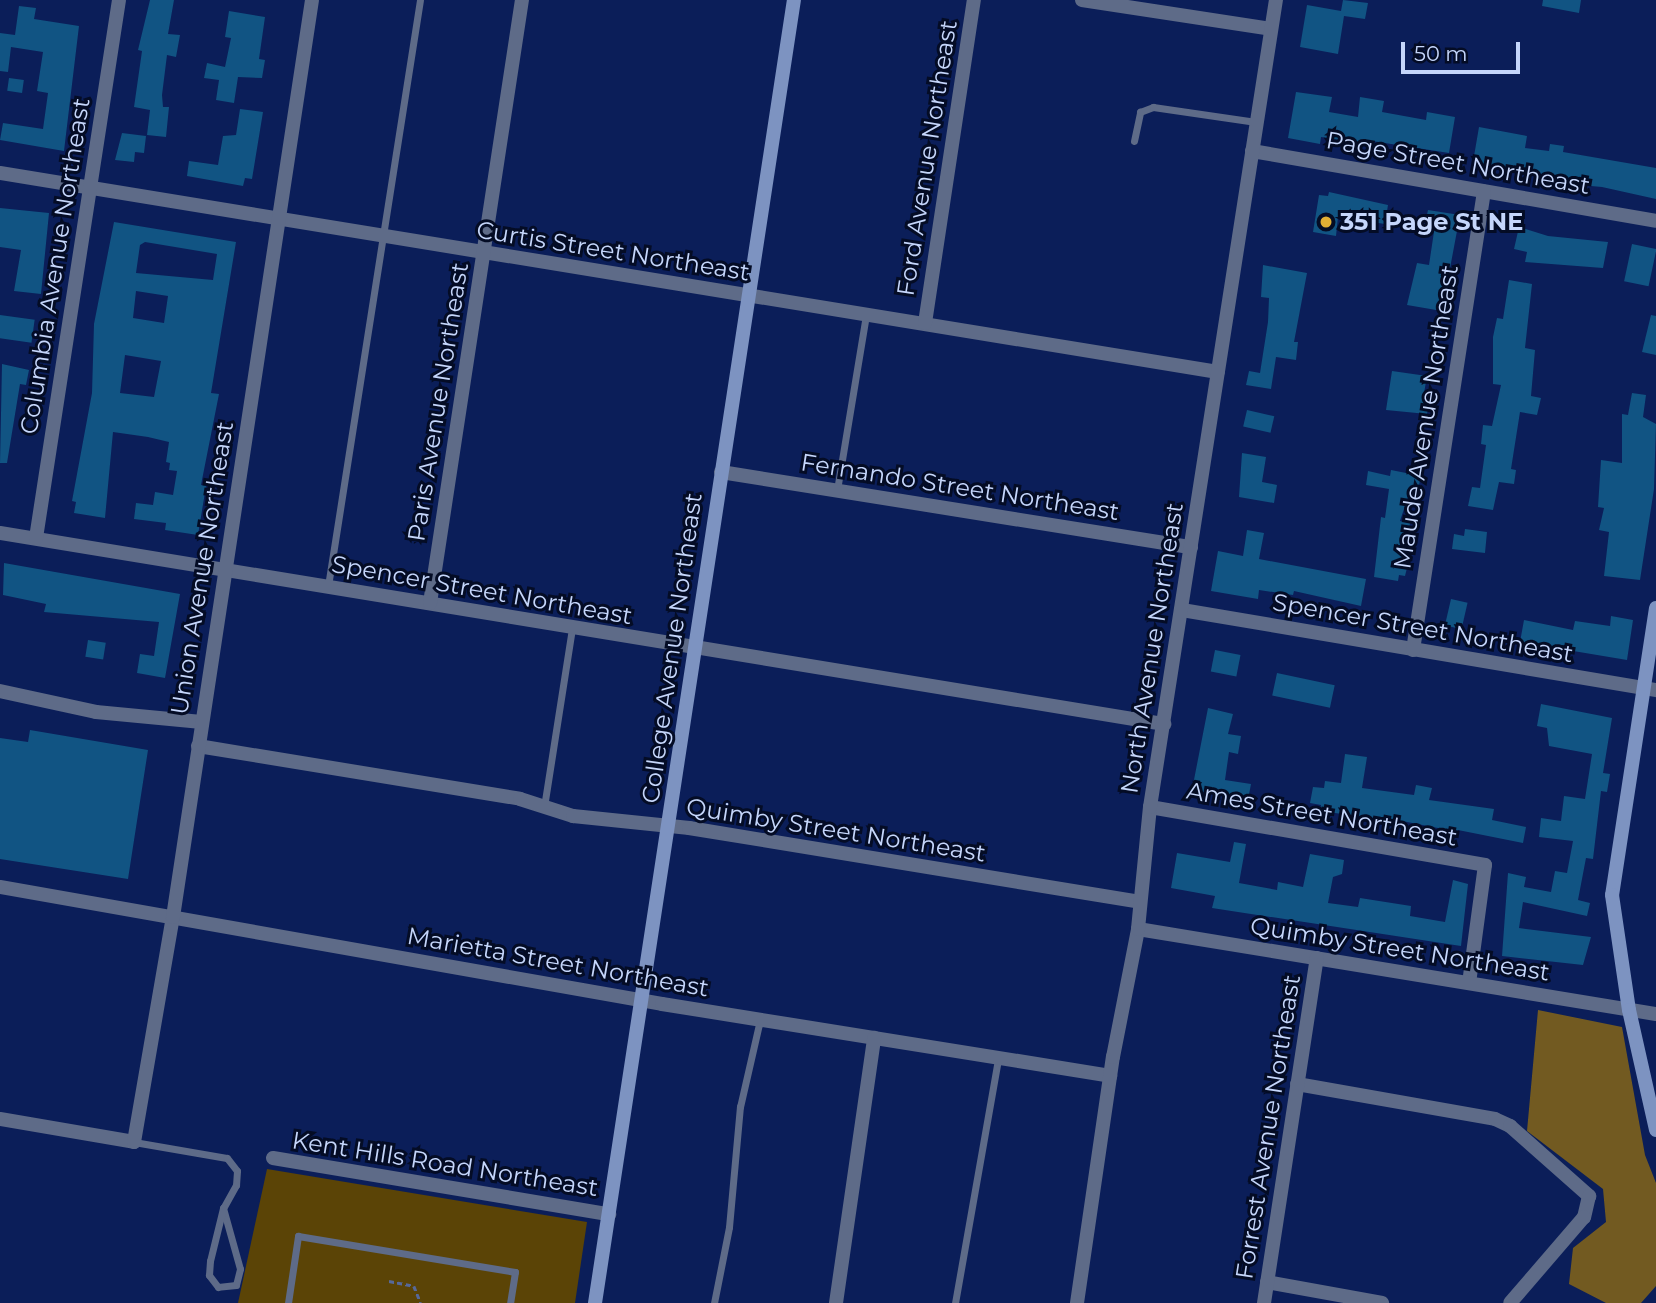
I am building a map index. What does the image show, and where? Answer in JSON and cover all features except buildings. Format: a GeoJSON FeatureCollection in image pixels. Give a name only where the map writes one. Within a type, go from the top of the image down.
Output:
{"type":"FeatureCollection","features":[{"type":"Feature","properties":{"kind":"street","name":"Columbia Avenue Northeast"},"geometry":{"type":"LineString","coordinates":[[36,538],[119,0]]}},
{"type":"Feature","properties":{"kind":"street","name":"Union Avenue Northeast"},"geometry":{"type":"LineString","coordinates":[[134,1142],[173,917],[312,0]]}},
{"type":"Feature","properties":{"kind":"street","name":"Paris Avenue Northeast"},"geometry":{"type":"LineString","coordinates":[[430,603],[522,0]]}},
{"type":"Feature","properties":{"kind":"street","name":"College Avenue Northeast"},"geometry":{"type":"LineString","coordinates":[[595,1303],[794,0]]}},
{"type":"Feature","properties":{"kind":"street","name":"Ford Avenue Northeast"},"geometry":{"type":"LineString","coordinates":[[925,323],[974,0]]}},
{"type":"Feature","properties":{"kind":"street"},"geometry":{"type":"LineString","coordinates":[[1082,0],[1271,29]]}},
{"type":"Feature","properties":{"kind":"street","name":"North Avenue Northeast"},"geometry":{"type":"LineString","coordinates":[[1077,1303],[1110,1076],[1138,929],[1137,901],[1150,807],[1276,0]]}},
{"type":"Feature","properties":{"kind":"street","name":"Page Street Northeast"},"geometry":{"type":"LineString","coordinates":[[1252,151],[1656,221]]}},
{"type":"Feature","properties":{"kind":"street","name":"Curtis Street Northeast"},"geometry":{"type":"LineString","coordinates":[[0,173],[1219,372]]}},
{"type":"Feature","properties":{"kind":"street","name":"Maude Avenue Northeast"},"geometry":{"type":"LineString","coordinates":[[1413,650],[1484,191]]}},
{"type":"Feature","properties":{"kind":"street","name":"Fernando Street Northeast"},"geometry":{"type":"LineString","coordinates":[[721,472],[1191,547]]}},
{"type":"Feature","properties":{"kind":"street","name":"Spencer Street Northeast"},"geometry":{"type":"LineString","coordinates":[[0,533],[1164,724]]}},
{"type":"Feature","properties":{"kind":"street"},"geometry":{"type":"LineString","coordinates":[[1656,608],[1650,689],[1612,895],[1629,1010],[1656,1130]]}},
{"type":"Feature","properties":{"kind":"street","name":"Spencer Street Northeast"},"geometry":{"type":"LineString","coordinates":[[1182,610],[1650,689]]}},
{"type":"Feature","properties":{"kind":"street"},"geometry":{"type":"LineString","coordinates":[[0,691],[96,712],[202,722]]}},
{"type":"Feature","properties":{"kind":"street","name":"Quimby Street Northeast"},"geometry":{"type":"LineString","coordinates":[[198,746],[544,807],[573,816],[669,828],[1137,901]]}},
{"type":"Feature","properties":{"kind":"street","name":"Ames Street Northeast"},"geometry":{"type":"LineString","coordinates":[[1150,807],[1485,865],[1469,983]]}},
{"type":"Feature","properties":{"kind":"street","name":"Marietta Street Northeast"},"geometry":{"type":"LineString","coordinates":[[0,887],[642,1001],[1110,1076]]}},
{"type":"Feature","properties":{"kind":"street","name":"Quimby Street Northeast"},"geometry":{"type":"LineString","coordinates":[[1138,929],[1656,1014]]}},
{"type":"Feature","properties":{"kind":"street","name":"Forrest Avenue Northeast"},"geometry":{"type":"LineString","coordinates":[[1264,1303],[1317,958]]}},
{"type":"Feature","properties":{"kind":"street"},"geometry":{"type":"LineString","coordinates":[[836,1303],[874,1038]]}},
{"type":"Feature","properties":{"kind":"street"},"geometry":{"type":"LineString","coordinates":[[1297,1084],[1475,1114],[1510,1126],[1589,1196],[1584,1217],[1510,1303]]}},
{"type":"Feature","properties":{"kind":"street"},"geometry":{"type":"LineString","coordinates":[[0,1119],[134,1142]]}},
{"type":"Feature","properties":{"kind":"street","name":"Kent Hills Road Northeast"},"geometry":{"type":"LineString","coordinates":[[273,1158],[609,1214]]}},
{"type":"Feature","properties":{"kind":"street"},"geometry":{"type":"LineString","coordinates":[[1267,1282],[1382,1303]]}},
{"type":"Feature","properties":{"kind":"lane"},"geometry":{"type":"LineString","coordinates":[[328,587],[420,0]]}},
{"type":"Feature","properties":{"kind":"lane"},"geometry":{"type":"LineString","coordinates":[[1134,141],[1140,112],[1153,107],[1256,122]]}},
{"type":"Feature","properties":{"kind":"lane"},"geometry":{"type":"LineString","coordinates":[[837,490],[866,314]]}},
{"type":"Feature","properties":{"kind":"lane"},"geometry":{"type":"LineString","coordinates":[[544,807],[572,628]]}},
{"type":"Feature","properties":{"kind":"lane"},"geometry":{"type":"LineString","coordinates":[[714,1303],[729,1227],[740,1107],[760,1020]]}},
{"type":"Feature","properties":{"kind":"lane"},"geometry":{"type":"LineString","coordinates":[[956,1303],[998,1058]]}},
{"type":"Feature","properties":{"kind":"lane"},"geometry":{"type":"LineString","coordinates":[[134,1142],[228,1158],[237,1171],[223,1208],[210,1261],[209,1275],[218,1287],[236,1285],[240,1269],[223,1208]]}},
{"type":"Feature","properties":{"kind":"lane"},"geometry":{"type":"LineString","coordinates":[[288,1303],[298,1236],[515,1272],[510,1303]]}},
{"type":"Feature","properties":{"kind":"path"},"geometry":{"type":"LineString","coordinates":[[389,1281],[414,1286],[421,1303]]}},
{"type":"Feature","properties":{"kind":"shaded area"},"geometry":{"type":"Polygon","coordinates":[[[1538,1010],[1622,1027],[1645,1155],[1656,1183],[1656,1286],[1641,1303],[1606,1303],[1569,1284],[1573,1248],[1606,1222],[1603,1189],[1527,1131],[1538,1010]]]}},
{"type":"Feature","properties":{"kind":"shaded area"},"geometry":{"type":"Polygon","coordinates":[[[267,1169],[587,1222],[575,1303],[238,1303],[267,1169]]]}},
{"type":"Feature","properties":{"kind":"place","name":"351 Page St NE"},"geometry":{"type":"Point","coordinates":[1326,222]}}]}
